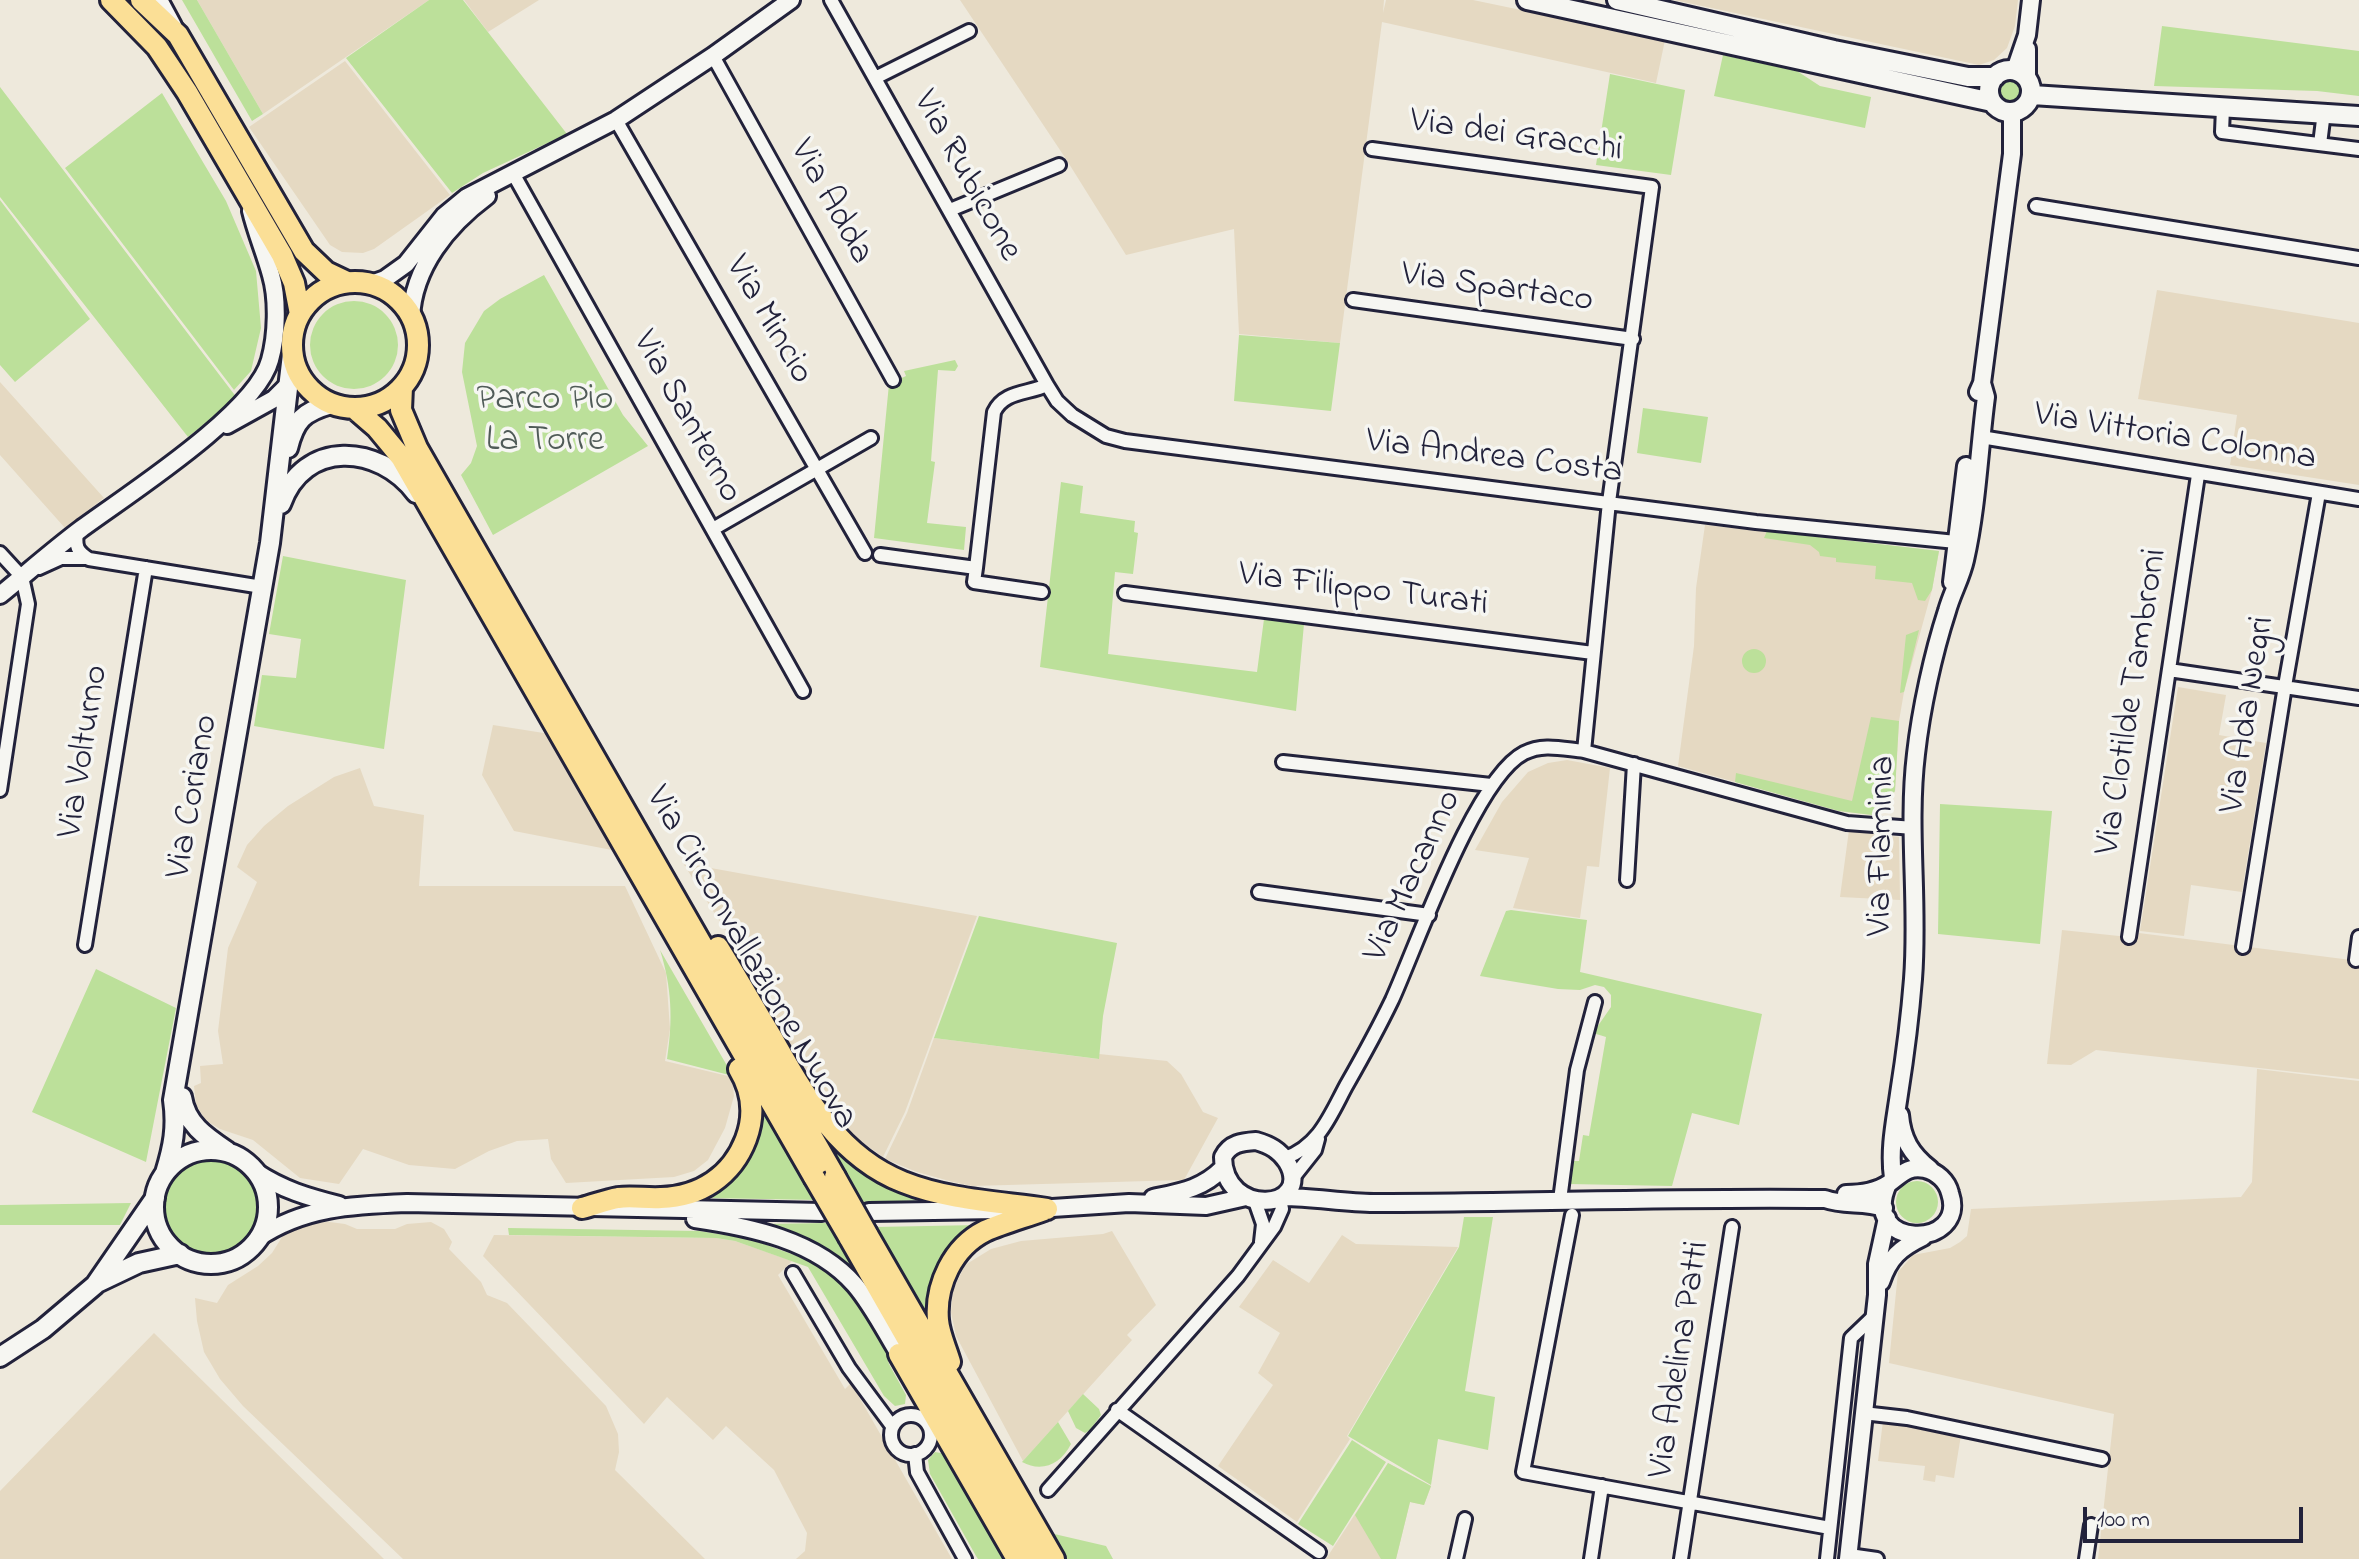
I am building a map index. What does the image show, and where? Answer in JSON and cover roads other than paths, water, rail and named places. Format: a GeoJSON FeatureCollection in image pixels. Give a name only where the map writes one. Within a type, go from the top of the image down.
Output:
{"type":"FeatureCollection","features":[{"type":"Feature","properties":{"kind":"main road"},"geometry":{"type":"LineString","coordinates":[[111,0],[157,47],[187,92],[282,255],[294,283],[300,314]]}},
{"type":"Feature","properties":{"kind":"main road"},"geometry":{"type":"LineString","coordinates":[[141,0],[178,35]]}},
{"type":"Feature","properties":{"kind":"main road"},"geometry":{"type":"LineString","coordinates":[[158,0],[304,251],[326,272],[347,282],[371,284],[395,296],[411,318],[416,329],[417,354],[402,387],[381,403],[355,409],[319,398],[301,379],[292,354],[292,340],[300,314],[325,289],[347,282]]}},
{"type":"Feature","properties":{"kind":"main road"},"geometry":{"type":"LineString","coordinates":[[1527,0],[1992,102],[2002,111],[2012,113],[2025,107],[2025,81]]}},
{"type":"Feature","properties":{"kind":"main road"},"geometry":{"type":"LineString","coordinates":[[1617,0],[1834,50],[1968,77],[1995,77]]}},
{"type":"Feature","properties":{"kind":"main road"},"geometry":{"type":"LineString","coordinates":[[1992,102],[1989,89],[1995,77],[2004,71],[2025,81],[2223,108],[2359,116]]}},
{"type":"Feature","properties":{"kind":"main road","name":"Via Coriano"},"geometry":{"type":"LineString","coordinates":[[165,1173],[174,1144],[177,1125],[173,1100],[272,525],[292,354]]}},
{"type":"Feature","properties":{"kind":"main road","name":"Via Circonvallazione Nuova"},"geometry":{"type":"LineString","coordinates":[[402,387],[401,410],[417,448],[835,1177],[858,1236],[1033,1559]]}},
{"type":"Feature","properties":{"kind":"main road","name":"Via Coriano"},"geometry":{"type":"LineString","coordinates":[[276,498],[292,433],[302,417],[313,409],[331,404]]}},
{"type":"Feature","properties":{"kind":"main road","name":"Via Circonvallazione Nuova"},"geometry":{"type":"LineString","coordinates":[[355,409],[377,428],[401,457],[814,1177],[858,1236],[963,1399],[1054,1559]]}},
{"type":"Feature","properties":{"kind":"main road","name":"Via Coriano"},"geometry":{"type":"LineString","coordinates":[[272,525],[291,482],[306,468],[331,456],[361,456],[380,462],[402,478],[448,537]]}},
{"type":"Feature","properties":{"kind":"main road"},"geometry":{"type":"LineString","coordinates":[[648,853],[685,892],[809,1103],[852,1150],[890,1177],[919,1188],[1047,1209]]}},
{"type":"Feature","properties":{"kind":"main road"},"geometry":{"type":"LineString","coordinates":[[582,1208],[619,1197],[662,1198],[702,1189],[732,1166],[749,1131],[752,1107],[749,1088],[662,934],[648,904],[643,877]]}},
{"type":"Feature","properties":{"kind":"main road","name":"Via Coriano"},"geometry":{"type":"LineString","coordinates":[[179,1079],[183,1104],[190,1121],[203,1135],[230,1153]]}},
{"type":"Feature","properties":{"kind":"main road"},"geometry":{"type":"LineString","coordinates":[[95,1285],[155,1198],[165,1173],[177,1160],[194,1152],[212,1150],[230,1153],[244,1160],[265,1187],[268,1205],[266,1222],[247,1251],[232,1260],[202,1263],[180,1254],[168,1244],[159,1230],[155,1198]]}},
{"type":"Feature","properties":{"kind":"main road"},"geometry":{"type":"LineString","coordinates":[[963,1399],[938,1320],[939,1298],[947,1269],[963,1247],[983,1232],[1047,1209]]}},
{"type":"Feature","properties":{"kind":"main road"},"geometry":{"type":"LineString","coordinates":[[0,1357],[43,1329],[95,1285],[139,1263],[180,1254]]}},
{"type":"Feature","properties":{"kind":"main road"},"geometry":{"type":"LineString","coordinates":[[899,1354],[1017,1559]]}},
{"type":"Feature","properties":{"kind":"street"},"geometry":{"type":"LineString","coordinates":[[371,284],[406,264],[444,216],[467,197],[616,120],[791,0]]}},
{"type":"Feature","properties":{"kind":"street","name":"Via Rubicone"},"geometry":{"type":"LineString","coordinates":[[831,0],[1047,385]]}},
{"type":"Feature","properties":{"kind":"street"},"geometry":{"type":"LineString","coordinates":[[2025,81],[2031,0]]}},
{"type":"Feature","properties":{"kind":"street"},"geometry":{"type":"LineString","coordinates":[[875,78],[969,31]]}},
{"type":"Feature","properties":{"kind":"street","name":"Via Adda"},"geometry":{"type":"LineString","coordinates":[[713,56],[893,380]]}},
{"type":"Feature","properties":{"kind":"street"},"geometry":{"type":"LineString","coordinates":[[2223,108],[2222,132],[2359,149]]}},
{"type":"Feature","properties":{"kind":"street"},"geometry":{"type":"LineString","coordinates":[[2320,144],[2324,112]]}},
{"type":"Feature","properties":{"kind":"street","name":"Via Flaminia"},"geometry":{"type":"LineString","coordinates":[[1891,1181],[1893,1119],[1899,1097],[1913,979],[1912,803],[1922,710],[1951,598],[1956,542],[1977,395],[1982,383],[2012,154],[2012,113]]}},
{"type":"Feature","properties":{"kind":"street","name":"Via Mincio"},"geometry":{"type":"LineString","coordinates":[[616,120],[865,553]]}},
{"type":"Feature","properties":{"kind":"street","name":"Via dei Gracchi"},"geometry":{"type":"LineString","coordinates":[[1372,149],[1652,187],[1633,339]]}},
{"type":"Feature","properties":{"kind":"street"},"geometry":{"type":"LineString","coordinates":[[950,210],[1059,165]]}},
{"type":"Feature","properties":{"kind":"street"},"geometry":{"type":"LineString","coordinates":[[411,318],[415,284],[422,268],[472,207],[514,175]]}},
{"type":"Feature","properties":{"kind":"street","name":"Via Santerno"},"geometry":{"type":"LineString","coordinates":[[514,175],[803,691]]}},
{"type":"Feature","properties":{"kind":"street"},"geometry":{"type":"LineString","coordinates":[[0,595],[77,532],[201,440],[263,380],[274,333],[272,278],[247,198]]}},
{"type":"Feature","properties":{"kind":"street"},"geometry":{"type":"LineString","coordinates":[[2036,206],[2359,258]]}},
{"type":"Feature","properties":{"kind":"street","name":"Via Spartaco"},"geometry":{"type":"LineString","coordinates":[[1353,300],[1633,339]]}},
{"type":"Feature","properties":{"kind":"street"},"geometry":{"type":"LineString","coordinates":[[1584,751],[1609,502],[1633,339]]}},
{"type":"Feature","properties":{"kind":"street","name":"Via Flaminia"},"geometry":{"type":"LineString","coordinates":[[1951,598],[1960,581],[1965,560],[1986,397],[1982,383]]}},
{"type":"Feature","properties":{"kind":"street"},"geometry":{"type":"LineString","coordinates":[[1042,592],[974,582],[994,412],[999,401],[1047,385]]}},
{"type":"Feature","properties":{"kind":"street","name":"Via Andrea Costa"},"geometry":{"type":"LineString","coordinates":[[1047,385],[1057,401],[1072,415],[1106,436],[1125,441],[1756,522],[1956,542]]}},
{"type":"Feature","properties":{"kind":"street"},"geometry":{"type":"LineString","coordinates":[[201,440],[264,406],[286,387]]}},
{"type":"Feature","properties":{"kind":"street","name":"Via Vittoria Colonna"},"geometry":{"type":"LineString","coordinates":[[1981,437],[2359,499]]}},
{"type":"Feature","properties":{"kind":"street"},"geometry":{"type":"LineString","coordinates":[[713,529],[871,438]]}},
{"type":"Feature","properties":{"kind":"street","name":"Via Clotilde Tambroni"},"geometry":{"type":"LineString","coordinates":[[2129,937],[2198,475]]}},
{"type":"Feature","properties":{"kind":"street","name":"Via Ada Negri"},"geometry":{"type":"LineString","coordinates":[[2243,947],[2319,493]]}},
{"type":"Feature","properties":{"kind":"street"},"geometry":{"type":"LineString","coordinates":[[77,532],[75,544],[78,552],[89,559]]}},
{"type":"Feature","properties":{"kind":"street"},"geometry":{"type":"LineString","coordinates":[[0,553],[22,577],[28,604],[0,790]]}},
{"type":"Feature","properties":{"kind":"street"},"geometry":{"type":"LineString","coordinates":[[880,555],[976,568]]}},
{"type":"Feature","properties":{"kind":"street"},"geometry":{"type":"LineString","coordinates":[[22,577],[61,558],[89,559],[262,587]]}},
{"type":"Feature","properties":{"kind":"street","name":"Via Volturno"},"geometry":{"type":"LineString","coordinates":[[85,945],[146,568]]}},
{"type":"Feature","properties":{"kind":"street","name":"Via Filippo Turati"},"geometry":{"type":"LineString","coordinates":[[1125,593],[1593,653]]}},
{"type":"Feature","properties":{"kind":"street"},"geometry":{"type":"LineString","coordinates":[[2169,670],[2359,698]]}},
{"type":"Feature","properties":{"kind":"street","name":"Via Macanno"},"geometry":{"type":"LineString","coordinates":[[1048,1490],[1238,1276],[1280,1217],[1287,1189],[1315,1150],[1320,1134],[1374,1037],[1463,837],[1491,785],[1506,766],[1524,753],[1546,746],[1584,751],[1847,823],[1914,828]]}},
{"type":"Feature","properties":{"kind":"street"},"geometry":{"type":"LineString","coordinates":[[1283,762],[1491,785]]}},
{"type":"Feature","properties":{"kind":"street"},"geometry":{"type":"LineString","coordinates":[[1627,880],[1634,764]]}},
{"type":"Feature","properties":{"kind":"street"},"geometry":{"type":"LineString","coordinates":[[1259,892],[1429,915]]}},
{"type":"Feature","properties":{"kind":"street"},"geometry":{"type":"LineString","coordinates":[[2356,960],[2359,937]]}},
{"type":"Feature","properties":{"kind":"street"},"geometry":{"type":"LineString","coordinates":[[1560,1200],[1577,1070],[1595,1002]]}},
{"type":"Feature","properties":{"kind":"street","name":"Via Flaminia"},"geometry":{"type":"LineString","coordinates":[[1899,1097],[1902,1130],[1908,1146],[1916,1158],[1934,1172]]}},
{"type":"Feature","properties":{"kind":"street","name":"Via Macanno"},"geometry":{"type":"LineString","coordinates":[[1285,1158],[1304,1150],[1320,1134]]}},
{"type":"Feature","properties":{"kind":"street"},"geometry":{"type":"LineString","coordinates":[[1261,1245],[1263,1224],[1251,1199],[1228,1180],[1223,1168],[1226,1151],[1239,1143],[1256,1141],[1268,1144],[1285,1158],[1287,1189]]}},
{"type":"Feature","properties":{"kind":"street"},"geometry":{"type":"LineString","coordinates":[[1129,1203],[1193,1190],[1203,1186],[1223,1168]]}},
{"type":"Feature","properties":{"kind":"street"},"geometry":{"type":"LineString","coordinates":[[1825,1199],[1834,1194],[1859,1194],[1917,1168],[1934,1172],[1947,1185],[1952,1204],[1942,1226],[1894,1255],[1887,1265],[1877,1295]]}},
{"type":"Feature","properties":{"kind":"street"},"geometry":{"type":"LineString","coordinates":[[256,1172],[300,1196],[345,1206]]}},
{"type":"Feature","properties":{"kind":"street"},"geometry":{"type":"LineString","coordinates":[[1877,1559],[1848,1557],[1877,1295],[1877,1264],[1885,1213],[1883,1199],[1891,1181]]}},
{"type":"Feature","properties":{"kind":"street"},"geometry":{"type":"LineString","coordinates":[[869,1212],[1047,1209],[1129,1203],[1206,1206],[1287,1189],[1316,1197],[1370,1203],[1825,1199],[1836,1203],[1862,1202],[1885,1213],[1892,1226],[1908,1235],[1926,1235]]}},
{"type":"Feature","properties":{"kind":"street"},"geometry":{"type":"LineString","coordinates":[[258,1238],[300,1215],[345,1206],[407,1203],[822,1212]]}},
{"type":"Feature","properties":{"kind":"street"},"geometry":{"type":"LineString","coordinates":[[634,1210],[730,1224],[777,1237],[836,1267],[856,1286],[899,1354],[898,1364],[917,1399],[916,1415]]}},
{"type":"Feature","properties":{"kind":"street"},"geometry":{"type":"LineString","coordinates":[[1572,1215],[1523,1472],[1830,1528]]}},
{"type":"Feature","properties":{"kind":"street","name":"Via Adelina Patti"},"geometry":{"type":"LineString","coordinates":[[1681,1559],[1732,1227]]}},
{"type":"Feature","properties":{"kind":"street"},"geometry":{"type":"LineString","coordinates":[[793,1273],[849,1368],[892,1426]]}},
{"type":"Feature","properties":{"kind":"street"},"geometry":{"type":"LineString","coordinates":[[1827,1559],[1851,1338],[1874,1316]]}},
{"type":"Feature","properties":{"kind":"street"},"geometry":{"type":"LineString","coordinates":[[1117,1410],[1319,1552]]}},
{"type":"Feature","properties":{"kind":"street"},"geometry":{"type":"LineString","coordinates":[[1863,1413],[1907,1418],[2102,1459]]}},
{"type":"Feature","properties":{"kind":"street"},"geometry":{"type":"LineString","coordinates":[[916,1415],[929,1427],[930,1440],[915,1454],[902,1453],[891,1438],[892,1426],[901,1417],[916,1415]]}},
{"type":"Feature","properties":{"kind":"street"},"geometry":{"type":"LineString","coordinates":[[930,1440],[953,1450]]}},
{"type":"Feature","properties":{"kind":"street"},"geometry":{"type":"LineString","coordinates":[[915,1454],[917,1472],[964,1558]]}},
{"type":"Feature","properties":{"kind":"street"},"geometry":{"type":"LineString","coordinates":[[1591,1559],[1602,1486]]}},
{"type":"Feature","properties":{"kind":"street"},"geometry":{"type":"LineString","coordinates":[[1456,1559],[1465,1519]]}},
{"type":"Feature","properties":{"kind":"street"},"geometry":{"type":"LineString","coordinates":[[2086,1559],[2091,1525]]}},
{"type":"Feature","properties":{"kind":"park label","name":"Parco Pio La Torre"},"geometry":{"type":"Point","coordinates":[545,422]}}]}
